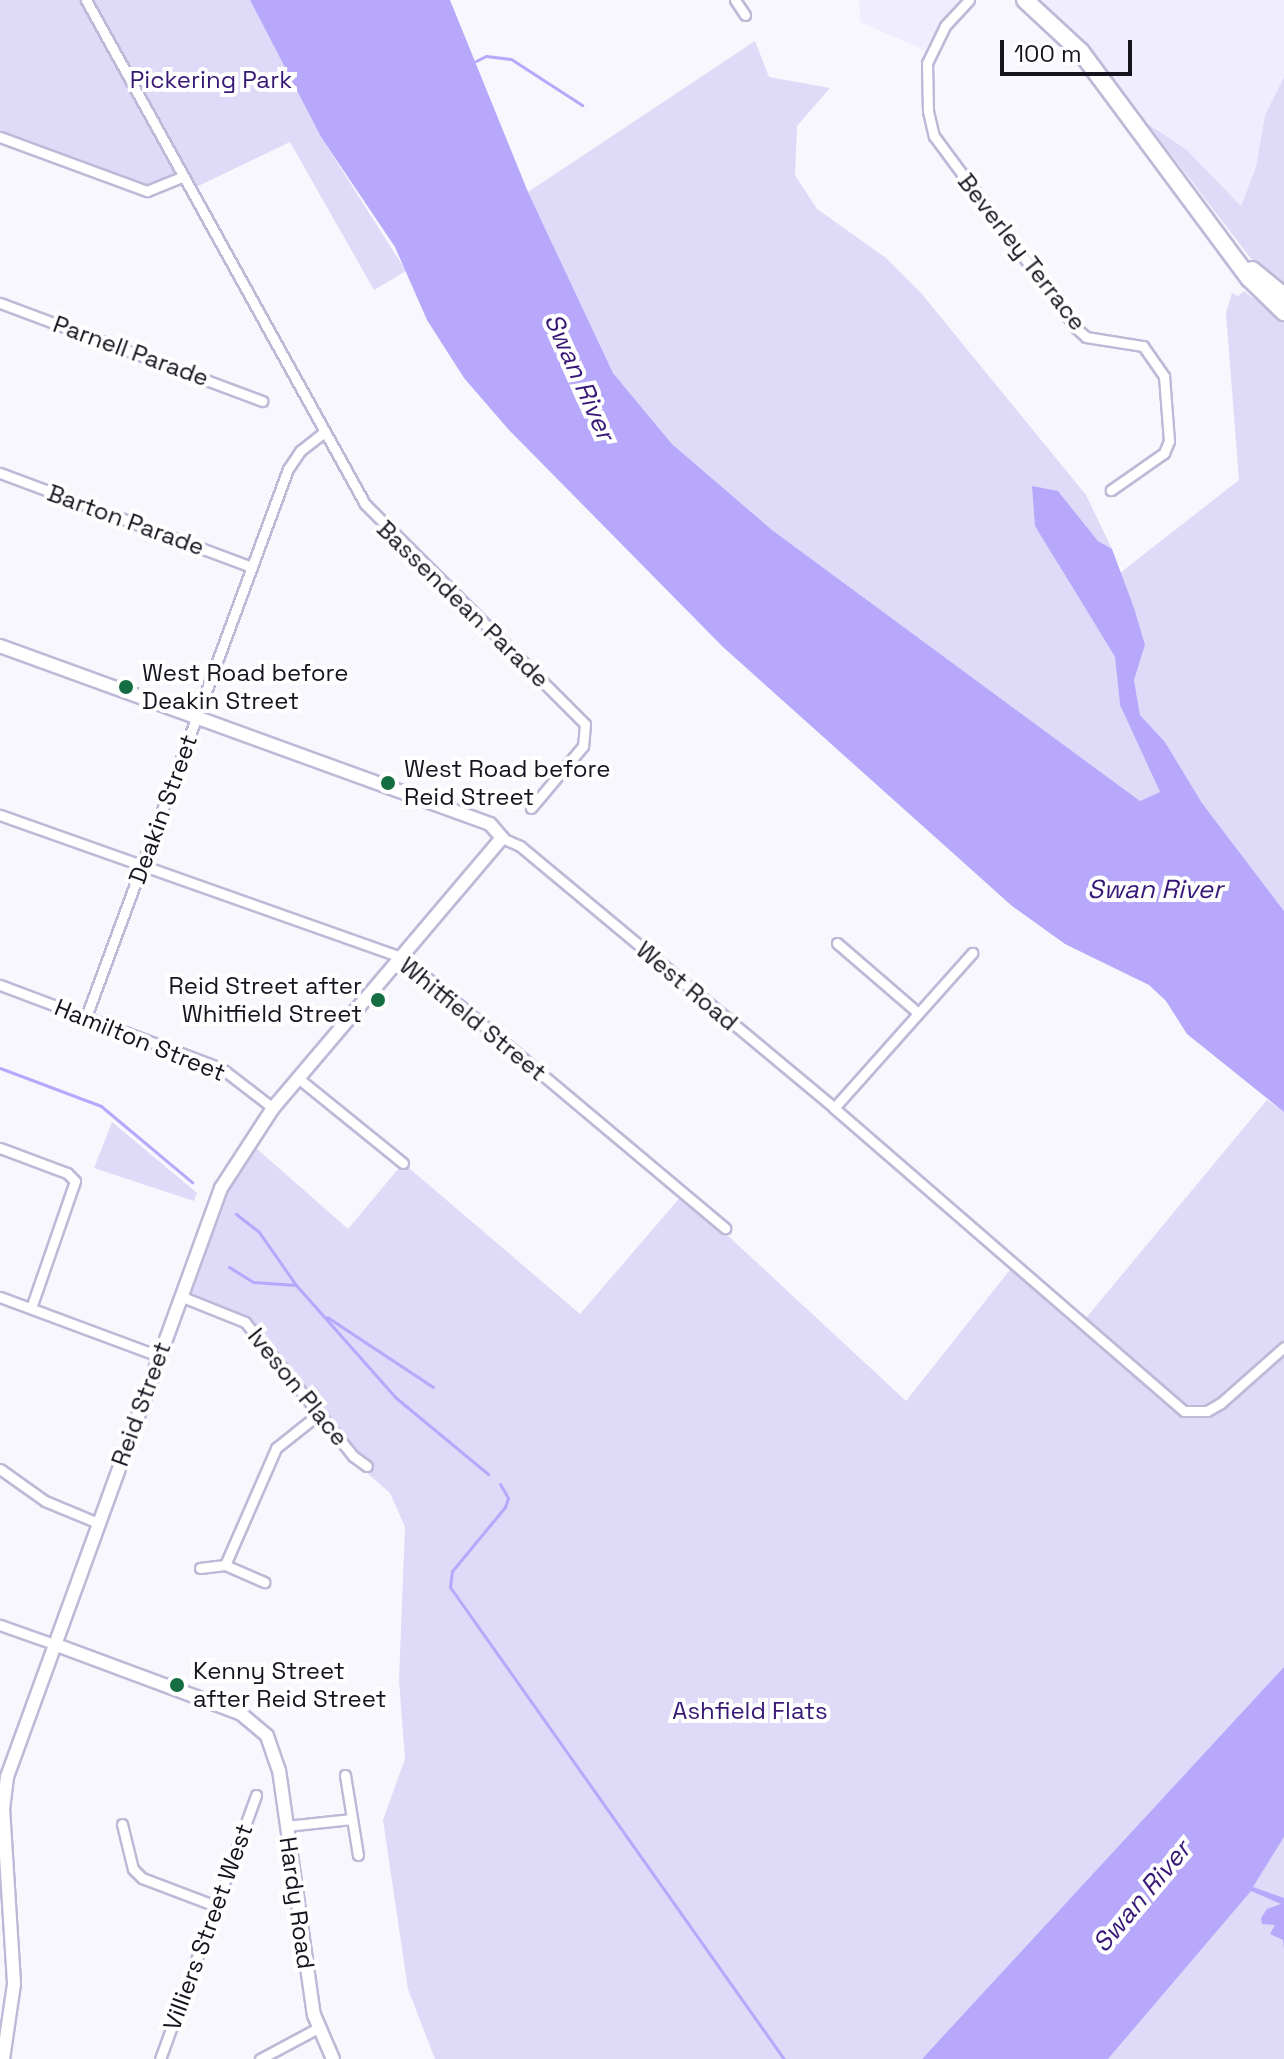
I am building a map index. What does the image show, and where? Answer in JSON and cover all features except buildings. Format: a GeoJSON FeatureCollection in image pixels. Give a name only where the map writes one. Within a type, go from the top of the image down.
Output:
{"type":"FeatureCollection","features":[{"type":"Feature","properties":{"kind":"highway"},"geometry":{"type":"LineString","coordinates":[[1025,0],[1081,52],[1237,261],[1284,312]]}},
{"type":"Feature","properties":{"kind":"highway"},"geometry":{"type":"LineString","coordinates":[[1237,261],[1284,296]]}},
{"type":"Feature","properties":{"kind":"street","name":"Bassendean Parade"},"geometry":{"type":"LineString","coordinates":[[86,0],[323,433],[386,531],[585,724],[583,746],[531,808]]}},
{"type":"Feature","properties":{"kind":"street"},"geometry":{"type":"LineString","coordinates":[[735,0],[745,15]]}},
{"type":"Feature","properties":{"kind":"street","name":"Beverley Terrace"},"geometry":{"type":"LineString","coordinates":[[969,0],[945,26],[927,63],[928,111],[934,136],[1076,328],[1086,337],[1143,346],[1164,376],[1169,441],[1164,453],[1111,490]]}},
{"type":"Feature","properties":{"kind":"street"},"geometry":{"type":"LineString","coordinates":[[0,137],[147,191],[182,177]]}},
{"type":"Feature","properties":{"kind":"street","name":"Parnell Parade"},"geometry":{"type":"LineString","coordinates":[[0,303],[262,401]]}},
{"type":"Feature","properties":{"kind":"street","name":"Deakin Street"},"geometry":{"type":"LineString","coordinates":[[86,1017],[288,469],[300,451],[323,433]]}},
{"type":"Feature","properties":{"kind":"street","name":"Barton Parade"},"geometry":{"type":"LineString","coordinates":[[0,473],[252,567]]}},
{"type":"Feature","properties":{"kind":"street","name":"West Road"},"geometry":{"type":"LineString","coordinates":[[0,646],[490,824],[502,838],[520,846],[834,1108],[1184,1411],[1207,1411],[1221,1403],[1284,1347]]}},
{"type":"Feature","properties":{"kind":"street","name":"Whitfield Street"},"geometry":{"type":"LineString","coordinates":[[0,815],[402,957],[725,1228]]}},
{"type":"Feature","properties":{"kind":"street","name":"Reid Street"},"geometry":{"type":"LineString","coordinates":[[3,2059],[14,1984],[2,1797],[54,1644],[226,1175],[273,1108],[502,838]]}},
{"type":"Feature","properties":{"kind":"street"},"geometry":{"type":"LineString","coordinates":[[837,943],[918,1013]]}},
{"type":"Feature","properties":{"kind":"street"},"geometry":{"type":"LineString","coordinates":[[834,1108],[972,953]]}},
{"type":"Feature","properties":{"kind":"street","name":"Hamilton Street"},"geometry":{"type":"LineString","coordinates":[[0,985],[221,1068],[273,1108]]}},
{"type":"Feature","properties":{"kind":"street"},"geometry":{"type":"LineString","coordinates":[[298,1078],[403,1163]]}},
{"type":"Feature","properties":{"kind":"street"},"geometry":{"type":"LineString","coordinates":[[0,1148],[67,1173],[75,1181],[31,1308]]}},
{"type":"Feature","properties":{"kind":"street","name":"Iveson Place"},"geometry":{"type":"LineString","coordinates":[[180,1296],[245,1322],[367,1466]]}},
{"type":"Feature","properties":{"kind":"street"},"geometry":{"type":"LineString","coordinates":[[0,1297],[159,1356]]}},
{"type":"Feature","properties":{"kind":"street"},"geometry":{"type":"LineString","coordinates":[[225,1565],[276,1448],[320,1413]]}},
{"type":"Feature","properties":{"kind":"street"},"geometry":{"type":"LineString","coordinates":[[0,1469],[45,1501],[98,1523]]}},
{"type":"Feature","properties":{"kind":"street"},"geometry":{"type":"LineString","coordinates":[[200,1568],[225,1565],[264,1582]]}},
{"type":"Feature","properties":{"kind":"street"},"geometry":{"type":"LineString","coordinates":[[0,1625],[54,1644]]}},
{"type":"Feature","properties":{"kind":"street","name":"Hardy Road"},"geometry":{"type":"LineString","coordinates":[[54,1644],[240,1713],[272,1744],[318,2028],[333,2059]]}},
{"type":"Feature","properties":{"kind":"street"},"geometry":{"type":"LineString","coordinates":[[345,1775],[358,1855]]}},
{"type":"Feature","properties":{"kind":"street","name":"Villiers Street West"},"geometry":{"type":"LineString","coordinates":[[160,2059],[256,1795]]}},
{"type":"Feature","properties":{"kind":"street"},"geometry":{"type":"LineString","coordinates":[[286,1826],[352,1819]]}},
{"type":"Feature","properties":{"kind":"street"},"geometry":{"type":"LineString","coordinates":[[122,1824],[133,1869],[142,1878],[216,1906]]}},
{"type":"Feature","properties":{"kind":"street"},"geometry":{"type":"LineString","coordinates":[[260,2059],[318,2028]]}},
{"type":"Feature","properties":{"kind":"shaded area"},"geometry":{"type":"Polygon","coordinates":[[[859,0],[967,0],[924,50],[860,22],[859,0]]]}},
{"type":"Feature","properties":{"kind":"shaded area"},"geometry":{"type":"Polygon","coordinates":[[[1025,0],[1284,0],[1284,77],[1265,115],[1256,167],[1241,206],[1187,150],[1117,101],[1025,0]]]}},
{"type":"Feature","properties":{"kind":"green space","name":"Pickering Park"},"geometry":{"type":"Polygon","coordinates":[[[0,0],[250,0],[321,137],[406,271],[374,290],[290,142],[190,190],[182,177],[153,191],[0,137],[0,0]]]}},
{"type":"Feature","properties":{"kind":"green space"},"geometry":{"type":"Polygon","coordinates":[[[755,41],[769,77],[830,88],[797,126],[795,175],[817,209],[886,258],[921,293],[1086,495],[1112,549],[1098,541],[1058,491],[1058,564],[1115,657],[1120,705],[1160,792],[1140,801],[772,530],[672,444],[613,373],[528,192],[755,41]]]}},
{"type":"Feature","properties":{"kind":"green space"},"geometry":{"type":"Polygon","coordinates":[[[1284,77],[1284,288],[1252,260],[1147,123],[1187,150],[1241,206],[1256,167],[1265,115],[1284,77]]]}},
{"type":"Feature","properties":{"kind":"green space"},"geometry":{"type":"Polygon","coordinates":[[[1244,291],[1284,321],[1284,911],[1202,803],[1165,742],[1140,715],[1134,680],[1145,645],[1120,573],[1239,480],[1226,313],[1232,293],[1238,296],[1244,291]]]}},
{"type":"Feature","properties":{"kind":"green space","name":"Ashfield Flats"},"geometry":{"type":"Polygon","coordinates":[[[1267,1100],[1284,1112],[1284,1667],[1240,1720],[922,2059],[435,2059],[408,1989],[383,1820],[405,1759],[399,1680],[405,1527],[390,1493],[350,1458],[249,1328],[180,1299],[221,1188],[248,1141],[348,1229],[403,1163],[580,1314],[683,1194],[906,1401],[1013,1266],[1081,1324],[1267,1100]]]}},
{"type":"Feature","properties":{"kind":"green space"},"geometry":{"type":"Polygon","coordinates":[[[112,1122],[197,1193],[194,1201],[94,1168],[112,1122]]]}},
{"type":"Feature","properties":{"kind":"green space"},"geometry":{"type":"Polygon","coordinates":[[[1284,1837],[1284,2059],[1108,2059],[1250,1891],[1284,1837]]]}},
{"type":"Feature","properties":{"kind":"water","name":"Swan River"},"geometry":{"type":"Polygon","coordinates":[[[250,0],[450,0],[528,192],[613,373],[672,444],[772,530],[1140,801],[1160,792],[1120,705],[1115,657],[1035,526],[1032,486],[1058,491],[1098,541],[1112,549],[1145,645],[1134,680],[1140,715],[1165,742],[1202,803],[1284,911],[1284,1112],[1187,1034],[1166,1001],[1149,985],[1065,944],[1012,906],[723,647],[509,430],[464,378],[427,320],[395,247],[321,137],[250,0]]]}},
{"type":"Feature","properties":{"kind":"water"},"geometry":{"type":"Polygon","coordinates":[[[1284,1667],[1284,1837],[1253,1887],[1284,1898],[1284,1949],[1283,1940],[1270,1934],[1275,1925],[1262,1924],[1261,1918],[1267,1909],[1281,1904],[1251,1891],[1108,2059],[922,2059],[1284,1667]]]}},
{"type":"Feature","properties":{"kind":"waterway"},"geometry":{"type":"LineString","coordinates":[[476,61],[486,56],[511,59],[582,105]]}},
{"type":"Feature","properties":{"kind":"waterway"},"geometry":{"type":"LineString","coordinates":[[0,1068],[101,1106],[192,1182]]}},
{"type":"Feature","properties":{"kind":"waterway"},"geometry":{"type":"LineString","coordinates":[[236,1214],[259,1232],[296,1285],[395,1397],[488,1474]]}},
{"type":"Feature","properties":{"kind":"waterway"},"geometry":{"type":"LineString","coordinates":[[229,1267],[253,1282],[296,1285]]}},
{"type":"Feature","properties":{"kind":"waterway"},"geometry":{"type":"LineString","coordinates":[[327,1317],[433,1387]]}},
{"type":"Feature","properties":{"kind":"waterway"},"geometry":{"type":"LineString","coordinates":[[500,1484],[508,1498],[505,1507],[452,1571],[450,1587],[784,2059]]}},
{"type":"Feature","properties":{"kind":"place","name":"West Road before Deakin Street"},"geometry":{"type":"Point","coordinates":[126,687]}},
{"type":"Feature","properties":{"kind":"place","name":"West Road before Reid Street"},"geometry":{"type":"Point","coordinates":[388,783]}},
{"type":"Feature","properties":{"kind":"place","name":"Reid Street after Whitfield Street"},"geometry":{"type":"Point","coordinates":[378,1000]}},
{"type":"Feature","properties":{"kind":"place","name":"Kenny Street after Reid Street"},"geometry":{"type":"Point","coordinates":[177,1685]}}]}
